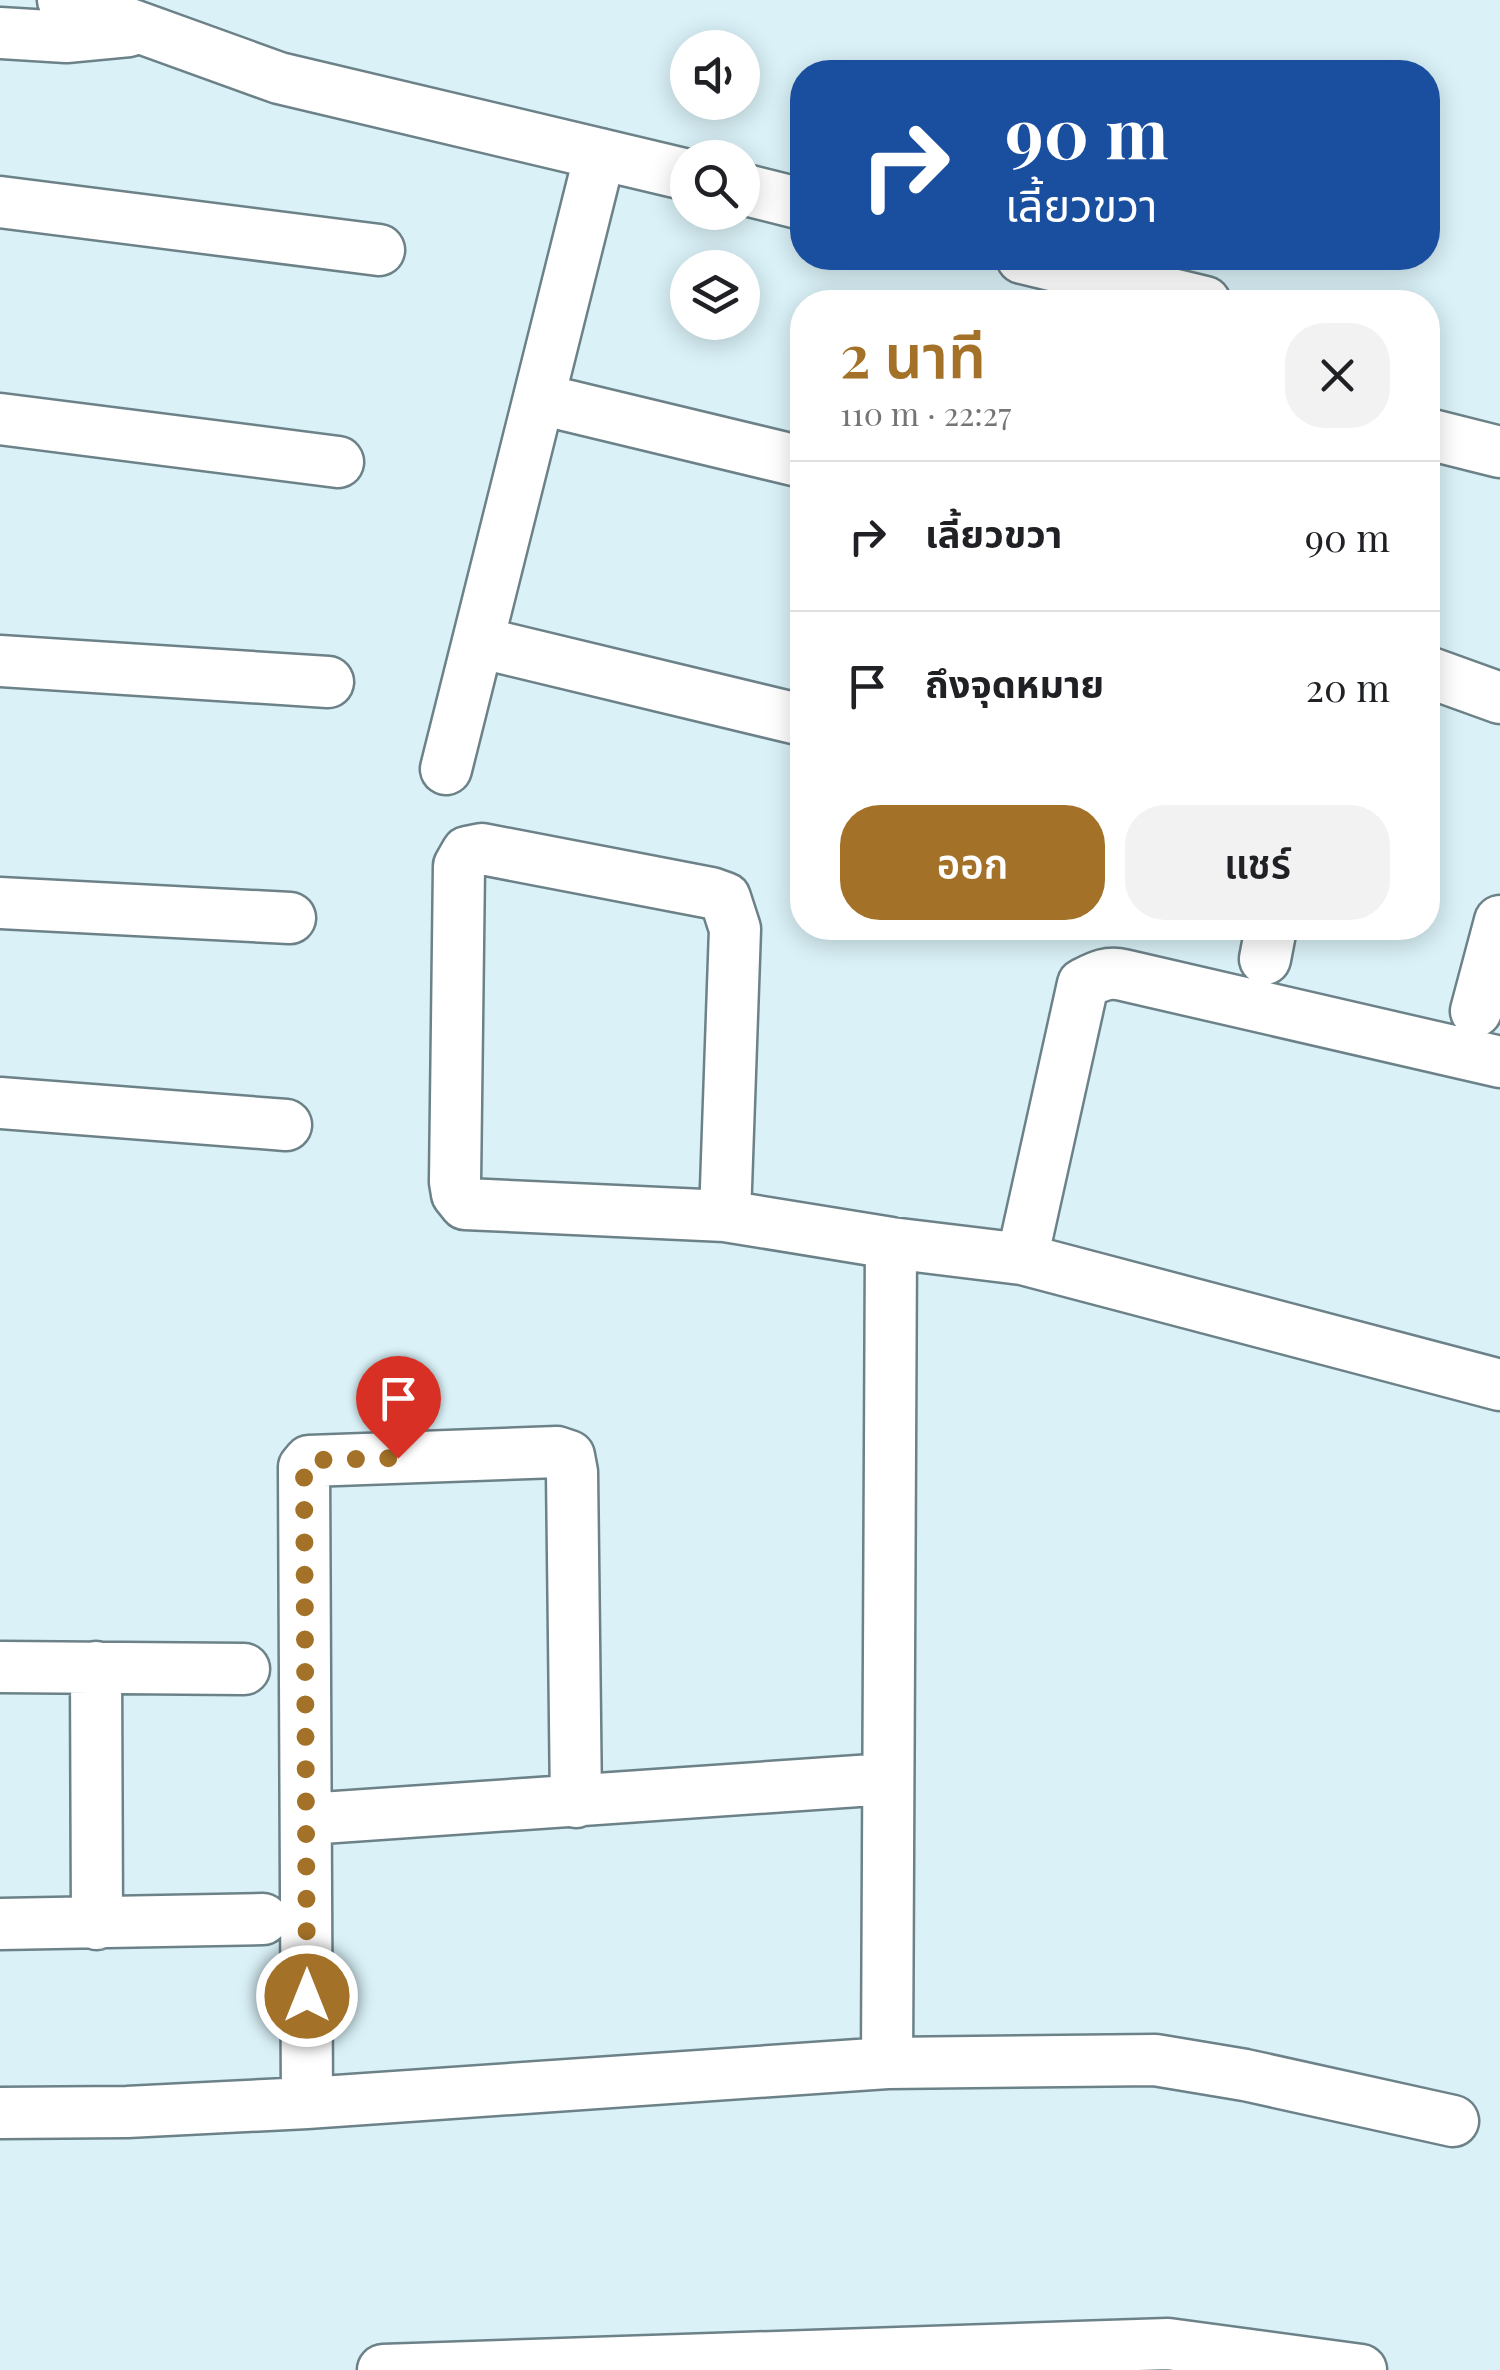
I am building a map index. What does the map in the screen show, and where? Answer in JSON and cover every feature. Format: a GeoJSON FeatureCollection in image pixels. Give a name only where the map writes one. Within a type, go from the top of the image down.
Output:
{"type":"FeatureCollection","features":[{"type":"Feature","properties":{"kind":"street"},"geometry":{"type":"LineString","coordinates":[[63,0],[278,78],[670,172]]}},
{"type":"Feature","properties":{"kind":"street"},"geometry":{"type":"LineString","coordinates":[[0,33],[66,36],[144,30]]}},
{"type":"Feature","properties":{"kind":"street"},"geometry":{"type":"LineString","coordinates":[[446,769],[600,154]]}},
{"type":"Feature","properties":{"kind":"street"},"geometry":{"type":"LineString","coordinates":[[760,194],[790,201]]}},
{"type":"Feature","properties":{"kind":"street"},"geometry":{"type":"LineString","coordinates":[[0,202],[379,250]]}},
{"type":"Feature","properties":{"kind":"street"},"geometry":{"type":"LineString","coordinates":[[1072,270],[1155,290]]}},
{"type":"Feature","properties":{"kind":"street"},"geometry":{"type":"LineString","coordinates":[[540,398],[790,459]]}},
{"type":"Feature","properties":{"kind":"street"},"geometry":{"type":"LineString","coordinates":[[0,419],[338,462]]}},
{"type":"Feature","properties":{"kind":"street"},"geometry":{"type":"LineString","coordinates":[[1440,437],[1500,452]]}},
{"type":"Feature","properties":{"kind":"street"},"geometry":{"type":"LineString","coordinates":[[478,642],[790,717]]}},
{"type":"Feature","properties":{"kind":"street"},"geometry":{"type":"LineString","coordinates":[[0,661],[328,682]]}},
{"type":"Feature","properties":{"kind":"street"},"geometry":{"type":"LineString","coordinates":[[1440,676],[1500,698]]}},
{"type":"Feature","properties":{"kind":"street"},"geometry":{"type":"LineString","coordinates":[[726,1216],[735,929],[724,898],[482,849],[467,852],[459,866],[457,1194],[465,1204],[726,1216],[1022,1260],[1498,1392]]}},
{"type":"Feature","properties":{"kind":"street"},"geometry":{"type":"LineString","coordinates":[[0,903],[290,918]]}},
{"type":"Feature","properties":{"kind":"street"},"geometry":{"type":"LineString","coordinates":[[1476,1011],[1500,921]]}},
{"type":"Feature","properties":{"kind":"street"},"geometry":{"type":"LineString","coordinates":[[1022,1260],[1083,984],[1098,976],[1111,972],[1500,1062]]}},
{"type":"Feature","properties":{"kind":"street"},"geometry":{"type":"LineString","coordinates":[[0,1104],[286,1125]]}},
{"type":"Feature","properties":{"kind":"street"},"geometry":{"type":"LineString","coordinates":[[887,2063],[890,1243]]}},
{"type":"Feature","properties":{"kind":"street"},"geometry":{"type":"LineString","coordinates":[[308,2103],[304,1467],[309,1462],[556,1452],[569,1456],[576,1802]]}},
{"type":"Feature","properties":{"kind":"street"},"geometry":{"type":"LineString","coordinates":[[0,1666],[244,1670]]}},
{"type":"Feature","properties":{"kind":"street"},"geometry":{"type":"LineString","coordinates":[[96,1668],[97,1924]]}},
{"type":"Feature","properties":{"kind":"street"},"geometry":{"type":"LineString","coordinates":[[307,1818],[887,1779]]}},
{"type":"Feature","properties":{"kind":"street"},"geometry":{"type":"LineString","coordinates":[[0,1924],[263,1919]]}},
{"type":"Feature","properties":{"kind":"street"},"geometry":{"type":"LineString","coordinates":[[0,2113],[127,2112],[308,2103],[887,2063],[1155,2060],[1246,2075],[1453,2121]]}},
{"type":"Feature","properties":{"kind":"street"},"geometry":{"type":"LineString","coordinates":[[383,2370],[572,2367],[1168,2344],[1361,2370]]}},
{"type":"Feature","properties":{"kind":"route"},"geometry":{"type":"LineString","coordinates":[[307,1996],[304,1467],[318,1460],[398,1458]]}}]}
